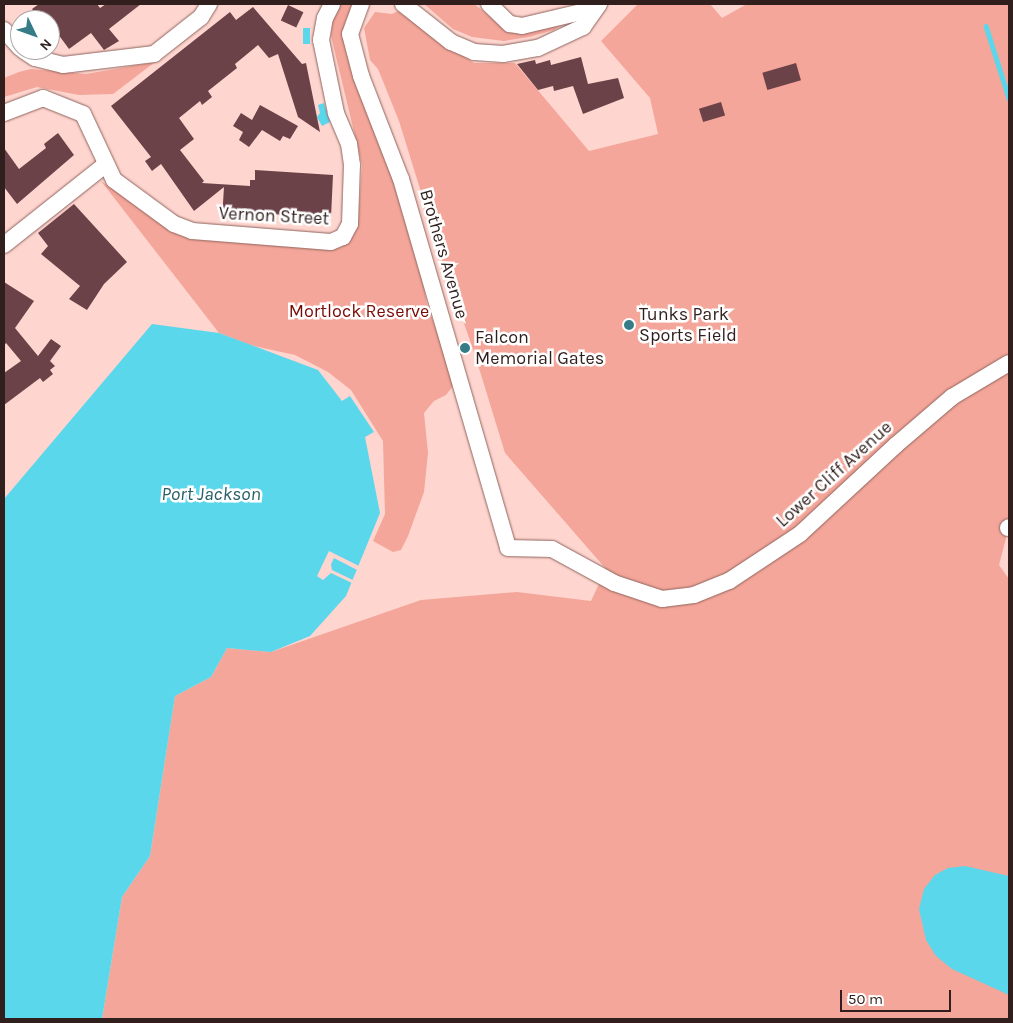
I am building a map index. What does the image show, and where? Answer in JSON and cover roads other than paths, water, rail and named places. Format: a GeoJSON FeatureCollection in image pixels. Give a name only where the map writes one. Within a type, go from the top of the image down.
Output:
{"type":"FeatureCollection","features":[{"type":"Feature","properties":{"kind":"street"},"geometry":{"type":"LineString","coordinates":[[43,60],[63,65],[154,54],[201,17],[209,4]]}},
{"type":"Feature","properties":{"kind":"street","name":"Brothers Avenue"},"geometry":{"type":"LineString","coordinates":[[361,4],[350,34],[361,76],[401,179],[508,548]]}},
{"type":"Feature","properties":{"kind":"street"},"geometry":{"type":"LineString","coordinates":[[403,4],[451,42],[474,52],[503,54],[538,48],[584,27],[596,6]]}},
{"type":"Feature","properties":{"kind":"street"},"geometry":{"type":"LineString","coordinates":[[489,4],[510,24],[522,26],[596,6]]}},
{"type":"Feature","properties":{"kind":"street","name":"Vernon Street"},"geometry":{"type":"LineString","coordinates":[[105,166],[114,180],[174,224],[192,231],[331,242],[342,238],[350,224],[352,166],[348,144],[336,113],[322,40],[329,11]]}},
{"type":"Feature","properties":{"kind":"street"},"geometry":{"type":"LineString","coordinates":[[4,113],[43,98],[72,108],[83,114],[91,126],[105,166],[4,245]]}},
{"type":"Feature","properties":{"kind":"street","name":"Lower Cliff Avenue"},"geometry":{"type":"LineString","coordinates":[[508,548],[552,549],[614,583],[662,598],[694,595],[729,581],[800,534],[896,445],[952,397],[1009,363]]}},
{"type":"Feature","properties":{"kind":"water"},"geometry":{"type":"Polygon","coordinates":[[[303,28],[310,28],[310,44],[303,44],[303,28]]]}},
{"type":"Feature","properties":{"kind":"water"},"geometry":{"type":"Polygon","coordinates":[[[324,103],[330,122],[322,126],[317,117],[320,113],[318,105],[324,103]]]}},
{"type":"Feature","properties":{"kind":"water","name":"Port Jackson"},"geometry":{"type":"Polygon","coordinates":[[[152,324],[219,333],[318,370],[342,401],[350,396],[374,432],[365,437],[380,513],[346,596],[310,636],[271,652],[227,648],[211,677],[175,696],[150,856],[122,897],[102,1019],[4,1019],[4,499],[152,324]]]}},
{"type":"Feature","properties":{"kind":"water"},"geometry":{"type":"Polygon","coordinates":[[[965,866],[1009,876],[1009,995],[952,969],[936,956],[926,940],[919,909],[924,889],[935,875],[948,868],[965,866]]]}},
{"type":"Feature","properties":{"kind":"waterway"},"geometry":{"type":"LineString","coordinates":[[986,26],[1009,98]]}},
{"type":"Feature","properties":{"kind":"place","name":"Tunks Park Sports Field"},"geometry":{"type":"Point","coordinates":[629,325]}},
{"type":"Feature","properties":{"kind":"place","name":"Falcon Memorial Gates"},"geometry":{"type":"Point","coordinates":[465,348]}},
{"type":"Feature","properties":{"kind":"park label","name":"Mortlock Reserve"},"geometry":{"type":"Point","coordinates":[359,311]}}]}
